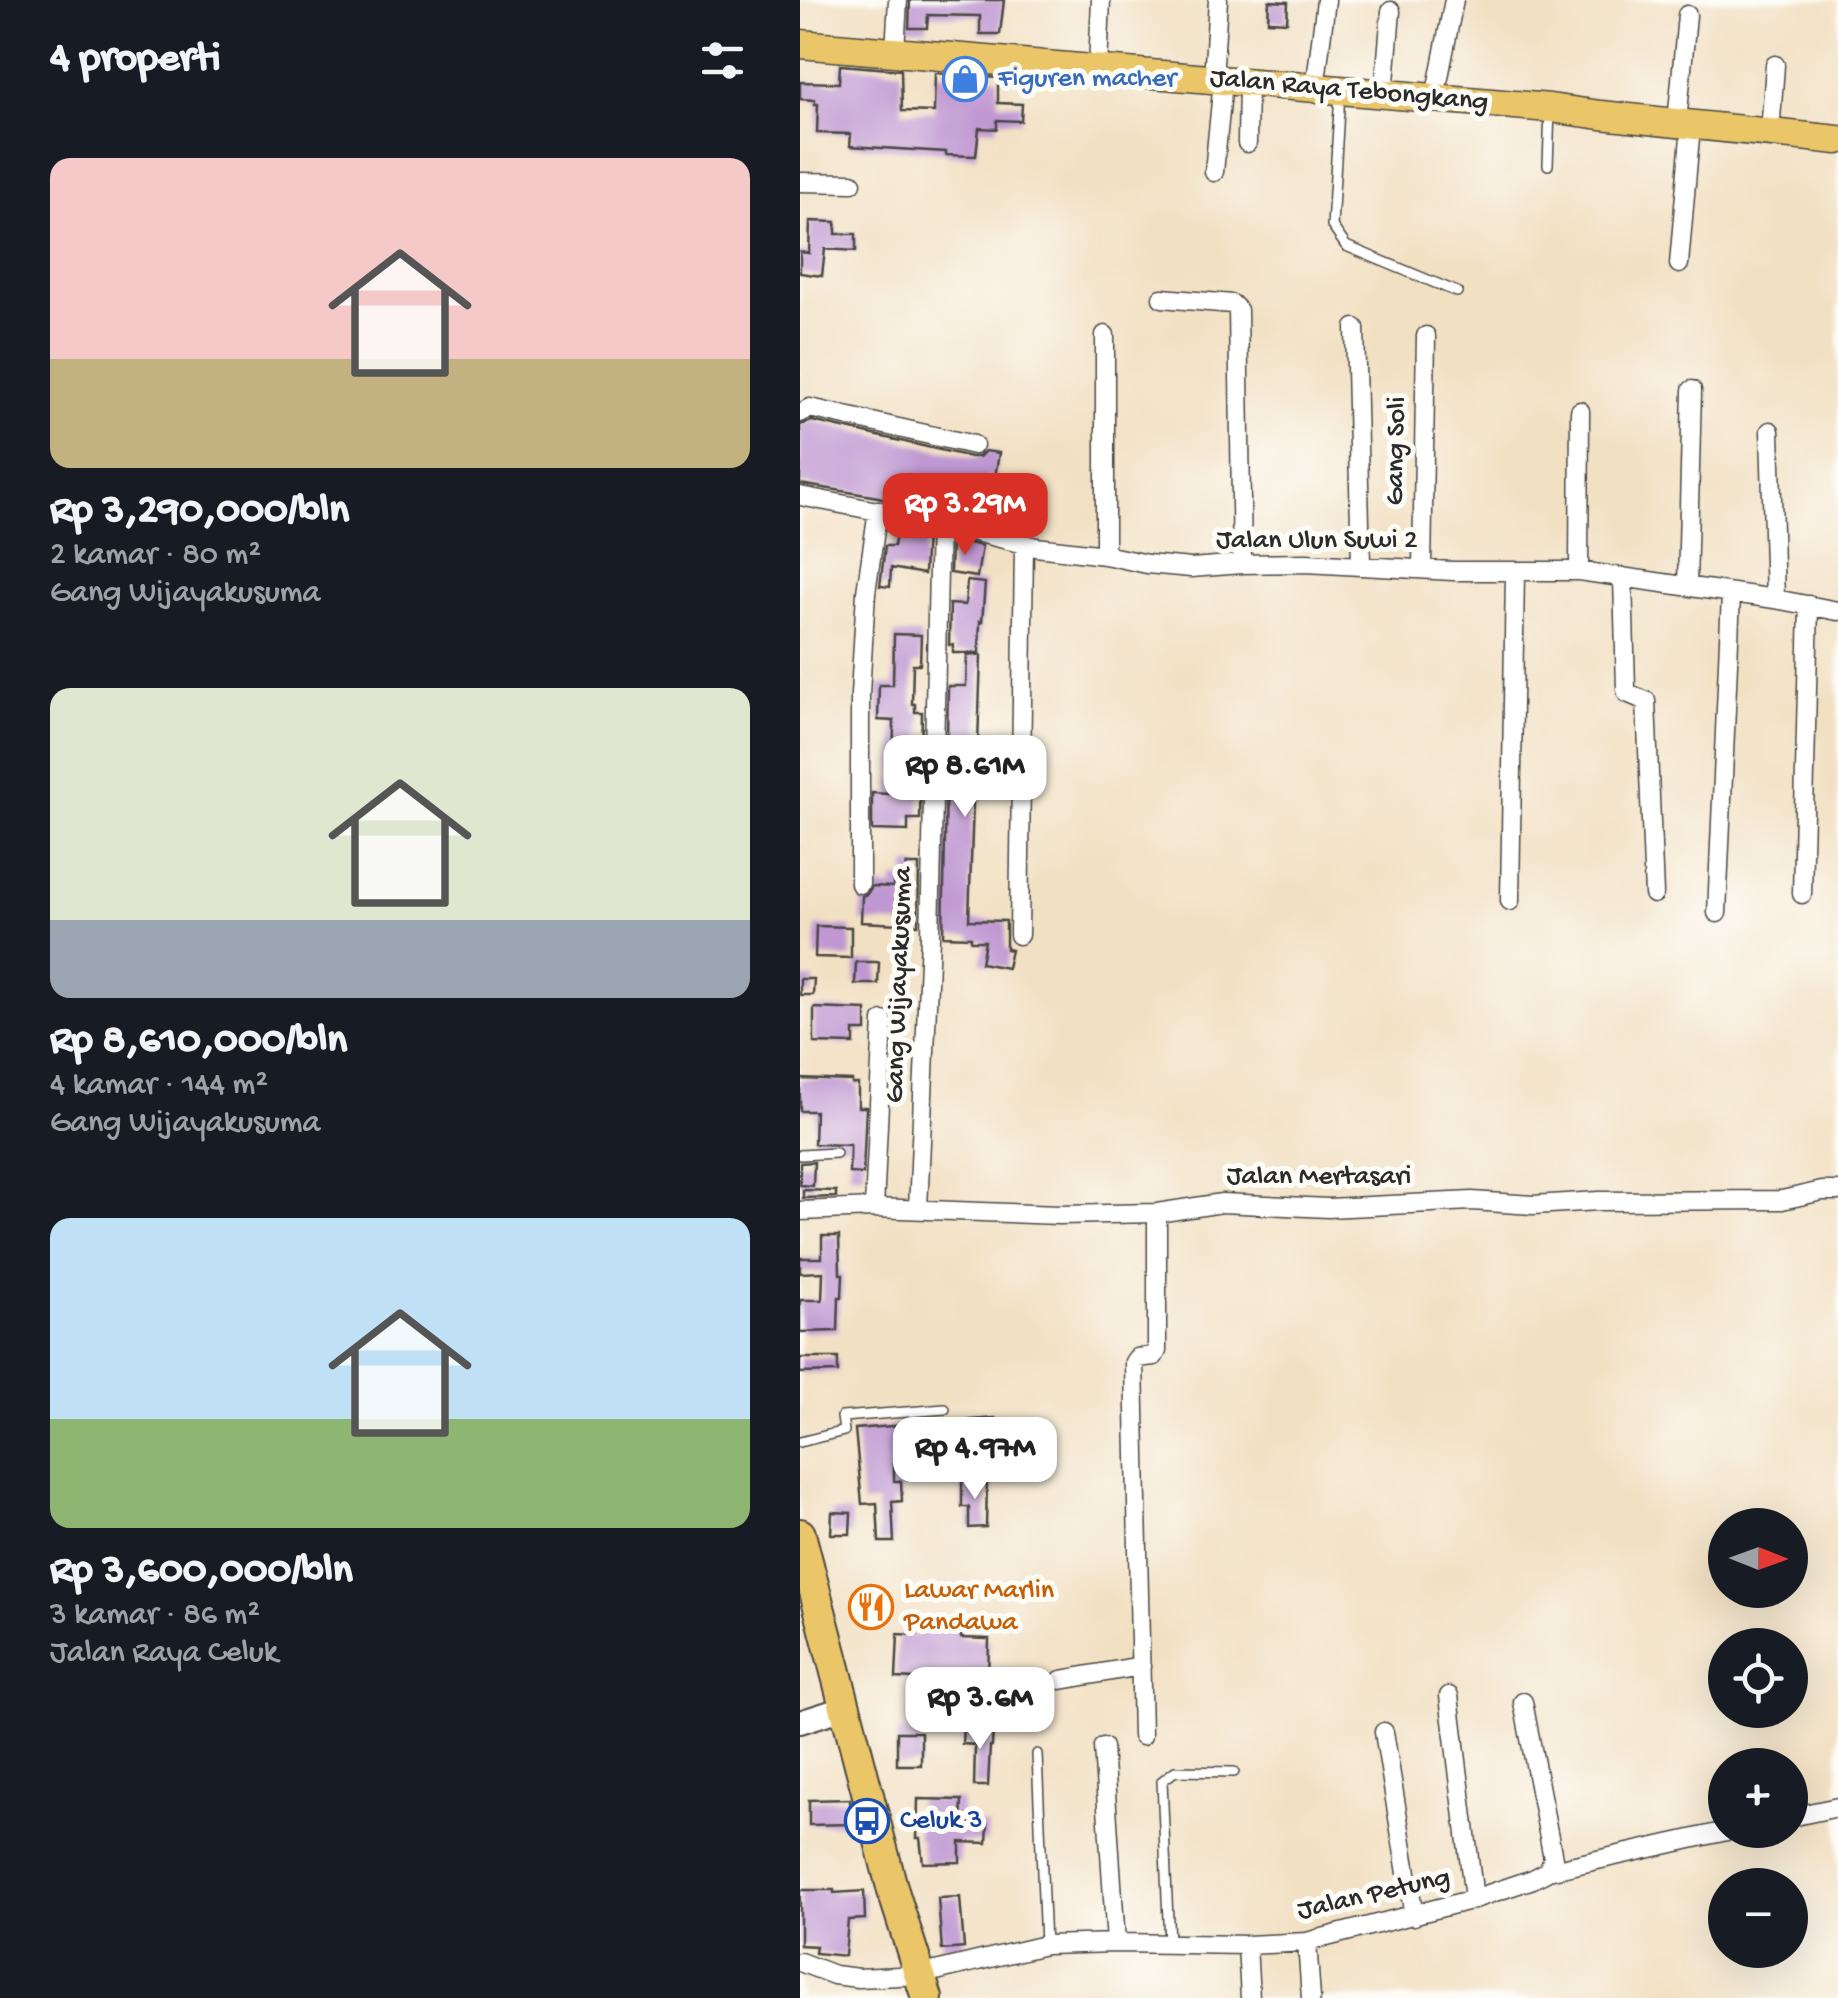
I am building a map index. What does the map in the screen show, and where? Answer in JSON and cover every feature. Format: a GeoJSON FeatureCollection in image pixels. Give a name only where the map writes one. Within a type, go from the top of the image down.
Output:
{"type":"FeatureCollection","features":[{"type":"Feature","properties":{"kind":"highway"},"geometry":{"type":"LineString","coordinates":[[800,1534],[893,1892],[923,1987]]}},
{"type":"Feature","properties":{"kind":"main road","name":"Jalan Raya Tebongkang"},"geometry":{"type":"LineString","coordinates":[[800,44],[1550,108],[1838,140]]}},
{"type":"Feature","properties":{"kind":"street"},"geometry":{"type":"LineString","coordinates":[[895,52],[898,0]]}},
{"type":"Feature","properties":{"kind":"street"},"geometry":{"type":"LineString","coordinates":[[1098,68],[1101,0]]}},
{"type":"Feature","properties":{"kind":"street"},"geometry":{"type":"LineString","coordinates":[[1218,0],[1228,81],[1247,143]]}},
{"type":"Feature","properties":{"kind":"street"},"geometry":{"type":"LineString","coordinates":[[1326,0],[1328,90]]}},
{"type":"Feature","properties":{"kind":"street"},"geometry":{"type":"LineString","coordinates":[[1435,98],[1454,0]]}},
{"type":"Feature","properties":{"kind":"street"},"geometry":{"type":"LineString","coordinates":[[1384,94],[1391,11]]}},
{"type":"Feature","properties":{"kind":"street"},"geometry":{"type":"LineString","coordinates":[[1679,264],[1687,15]]}},
{"type":"Feature","properties":{"kind":"street"},"geometry":{"type":"LineString","coordinates":[[1770,133],[1775,65]]}},
{"type":"Feature","properties":{"kind":"street"},"geometry":{"type":"LineString","coordinates":[[1214,172],[1228,81]]}},
{"type":"Feature","properties":{"kind":"street"},"geometry":{"type":"LineString","coordinates":[[800,182],[852,183]]}},
{"type":"Feature","properties":{"kind":"street"},"geometry":{"type":"LineString","coordinates":[[1162,298],[1232,304],[1238,310],[1242,564]]}},
{"type":"Feature","properties":{"kind":"street"},"geometry":{"type":"LineString","coordinates":[[1356,328],[1361,564]]}},
{"type":"Feature","properties":{"kind":"street"},"geometry":{"type":"LineString","coordinates":[[1105,335],[1106,556]]}},
{"type":"Feature","properties":{"kind":"street","name":"Gang Soli"},"geometry":{"type":"LineString","coordinates":[[1422,568],[1426,336]]}},
{"type":"Feature","properties":{"kind":"street"},"geometry":{"type":"LineString","coordinates":[[1687,586],[1692,390]]}},
{"type":"Feature","properties":{"kind":"street"},"geometry":{"type":"LineString","coordinates":[[800,413],[810,408],[974,445]]}},
{"type":"Feature","properties":{"kind":"street"},"geometry":{"type":"LineString","coordinates":[[1580,411],[1580,572]]}},
{"type":"Feature","properties":{"kind":"street"},"geometry":{"type":"LineString","coordinates":[[1770,431],[1774,600]]}},
{"type":"Feature","properties":{"kind":"street","name":"Jalan Ulun Suwi 2"},"geometry":{"type":"LineString","coordinates":[[800,496],[940,522],[1024,544],[1148,564],[1191,568],[1361,564],[1580,572],[1838,611]]}},
{"type":"Feature","properties":{"kind":"street"},"geometry":{"type":"LineString","coordinates":[[860,884],[860,694],[866,592],[878,510]]}},
{"type":"Feature","properties":{"kind":"street","name":"Gang Wijayakusuma"},"geometry":{"type":"LineString","coordinates":[[918,1210],[930,938],[940,522]]}},
{"type":"Feature","properties":{"kind":"street"},"geometry":{"type":"LineString","coordinates":[[1019,935],[1024,544]]}},
{"type":"Feature","properties":{"kind":"street"},"geometry":{"type":"LineString","coordinates":[[1510,901],[1515,572]]}},
{"type":"Feature","properties":{"kind":"street"},"geometry":{"type":"LineString","coordinates":[[1623,577],[1626,689],[1646,701],[1654,894]]}},
{"type":"Feature","properties":{"kind":"street"},"geometry":{"type":"LineString","coordinates":[[1717,914],[1731,595]]}},
{"type":"Feature","properties":{"kind":"street"},"geometry":{"type":"LineString","coordinates":[[1802,894],[1810,605]]}},
{"type":"Feature","properties":{"kind":"street"},"geometry":{"type":"LineString","coordinates":[[874,1208],[882,1021]]}},
{"type":"Feature","properties":{"kind":"street","name":"Jalan Mertasari"},"geometry":{"type":"LineString","coordinates":[[800,1210],[1157,1213],[1222,1203],[1328,1208],[1472,1201],[1532,1205],[1599,1200],[1782,1200],[1838,1190]]}},
{"type":"Feature","properties":{"kind":"street"},"geometry":{"type":"LineString","coordinates":[[1142,1736],[1134,1362],[1156,1355],[1157,1213]]}},
{"type":"Feature","properties":{"kind":"street"},"geometry":{"type":"LineString","coordinates":[[1061,1680],[1141,1666]]}},
{"type":"Feature","properties":{"kind":"street"},"geometry":{"type":"LineString","coordinates":[[1448,1696],[1474,1899]]}},
{"type":"Feature","properties":{"kind":"street"},"geometry":{"type":"LineString","coordinates":[[1523,1702],[1553,1858],[1548,1870]]}},
{"type":"Feature","properties":{"kind":"street"},"geometry":{"type":"LineString","coordinates":[[800,1722],[844,1708]]}},
{"type":"Feature","properties":{"kind":"street"},"geometry":{"type":"LineString","coordinates":[[1384,1732],[1414,1916]]}},
{"type":"Feature","properties":{"kind":"street"},"geometry":{"type":"LineString","coordinates":[[1103,1747],[1116,1943]]}},
{"type":"Feature","properties":{"kind":"street"},"geometry":{"type":"LineString","coordinates":[[1808,1813],[1838,1807]]}},
{"type":"Feature","properties":{"kind":"street","name":"Jalan Petung"},"geometry":{"type":"LineString","coordinates":[[800,1962],[834,1975],[923,1987],[1045,1945],[1306,1942],[1474,1899],[1548,1870],[1708,1835]]}},
{"type":"Feature","properties":{"kind":"street"},"geometry":{"type":"LineString","coordinates":[[1306,1942],[1311,1998]]}},
{"type":"Feature","properties":{"kind":"street"},"geometry":{"type":"LineString","coordinates":[[1246,1945],[1250,1998]]}},
{"type":"Feature","properties":{"kind":"lane"},"geometry":{"type":"LineString","coordinates":[[1328,90],[1332,226],[1346,246],[1457,292]]}},
{"type":"Feature","properties":{"kind":"lane"},"geometry":{"type":"LineString","coordinates":[[1548,165],[1550,108]]}},
{"type":"Feature","properties":{"kind":"lane"},"geometry":{"type":"LineString","coordinates":[[800,1155],[836,1153]]}},
{"type":"Feature","properties":{"kind":"lane"},"geometry":{"type":"LineString","coordinates":[[800,1442],[844,1431],[842,1417],[946,1408]]}},
{"type":"Feature","properties":{"kind":"lane"},"geometry":{"type":"LineString","coordinates":[[1037,1754],[1045,1945]]}},
{"type":"Feature","properties":{"kind":"lane"},"geometry":{"type":"LineString","coordinates":[[1169,1944],[1162,1780],[1175,1771],[1234,1772]]}},
{"type":"Feature","properties":{"kind":"building"},"geometry":{"type":"Polygon","coordinates":[[[910,0],[1004,0],[1000,34],[980,34],[980,16],[928,15],[927,28],[909,28],[910,0]]]}},
{"type":"Feature","properties":{"kind":"building"},"geometry":{"type":"Polygon","coordinates":[[[1269,1],[1288,2],[1287,22],[1268,21],[1269,1]]]}},
{"type":"Feature","properties":{"kind":"building"},"geometry":{"type":"Polygon","coordinates":[[[840,65],[901,70],[902,111],[934,112],[935,73],[998,78],[998,103],[1022,104],[1021,121],[997,120],[997,129],[979,128],[976,156],[850,146],[851,134],[817,133],[818,104],[815,100],[800,99],[800,82],[839,83],[840,65]]]}},
{"type":"Feature","properties":{"kind":"building"},"geometry":{"type":"Polygon","coordinates":[[[810,221],[836,222],[836,234],[856,234],[856,251],[825,249],[822,276],[800,273],[800,252],[809,253],[810,221]]]}},
{"type":"Feature","properties":{"kind":"building"},"geometry":{"type":"Polygon","coordinates":[[[812,421],[971,457],[979,457],[985,451],[999,453],[995,477],[988,476],[982,521],[800,484],[800,425],[812,421]]]}},
{"type":"Feature","properties":{"kind":"building"},"geometry":{"type":"Polygon","coordinates":[[[897,528],[926,533],[924,574],[891,568],[890,587],[880,586],[885,546],[894,546],[897,528]]]}},
{"type":"Feature","properties":{"kind":"building"},"geometry":{"type":"Polygon","coordinates":[[[951,539],[982,546],[977,577],[950,573],[951,539]]]}},
{"type":"Feature","properties":{"kind":"building"},"geometry":{"type":"Polygon","coordinates":[[[967,581],[985,583],[979,653],[953,653],[953,645],[949,645],[950,604],[965,605],[967,581]]]}},
{"type":"Feature","properties":{"kind":"building"},"geometry":{"type":"Polygon","coordinates":[[[894,634],[921,635],[920,664],[913,664],[912,704],[915,712],[922,712],[920,819],[908,819],[908,831],[872,830],[872,793],[889,794],[893,778],[894,721],[878,720],[879,685],[893,685],[894,634]]]}},
{"type":"Feature","properties":{"kind":"building"},"geometry":{"type":"Polygon","coordinates":[[[967,655],[981,655],[969,920],[1006,921],[1006,949],[1011,950],[1007,968],[981,963],[985,941],[943,936],[948,686],[966,686],[967,655]]]}},
{"type":"Feature","properties":{"kind":"building"},"geometry":{"type":"Polygon","coordinates":[[[906,865],[919,865],[918,925],[861,922],[862,896],[872,886],[893,887],[893,879],[906,879],[906,865]]]}},
{"type":"Feature","properties":{"kind":"building"},"geometry":{"type":"Polygon","coordinates":[[[816,926],[851,927],[851,958],[815,957],[816,926]]]}},
{"type":"Feature","properties":{"kind":"building"},"geometry":{"type":"Polygon","coordinates":[[[856,962],[879,962],[878,984],[855,984],[856,962]]]}},
{"type":"Feature","properties":{"kind":"building"},"geometry":{"type":"Polygon","coordinates":[[[800,979],[814,979],[813,995],[800,995],[800,979]]]}},
{"type":"Feature","properties":{"kind":"building"},"geometry":{"type":"Polygon","coordinates":[[[814,1008],[866,1010],[866,1031],[854,1031],[854,1044],[814,1043],[814,1008]]]}},
{"type":"Feature","properties":{"kind":"building"},"geometry":{"type":"Polygon","coordinates":[[[800,1079],[858,1084],[858,1107],[866,1107],[863,1174],[849,1173],[850,1145],[814,1144],[815,1111],[800,1111],[800,1079]]]}},
{"type":"Feature","properties":{"kind":"building"},"geometry":{"type":"Polygon","coordinates":[[[814,1162],[813,1186],[800,1185],[800,1163],[814,1162]]]}},
{"type":"Feature","properties":{"kind":"building"},"geometry":{"type":"Polygon","coordinates":[[[803,1190],[836,1191],[836,1197],[803,1198],[803,1190]]]}},
{"type":"Feature","properties":{"kind":"building"},"geometry":{"type":"Polygon","coordinates":[[[822,1236],[839,1236],[843,1274],[838,1331],[800,1332],[800,1300],[822,1300],[823,1272],[800,1273],[800,1258],[822,1258],[822,1236]]]}},
{"type":"Feature","properties":{"kind":"building"},"geometry":{"type":"Polygon","coordinates":[[[800,1358],[838,1358],[838,1372],[800,1373],[800,1358]]]}},
{"type":"Feature","properties":{"kind":"building"},"geometry":{"type":"Polygon","coordinates":[[[995,1418],[996,1437],[980,1438],[981,1455],[894,1459],[894,1481],[901,1481],[902,1501],[892,1502],[894,1542],[879,1542],[877,1503],[862,1504],[855,1429],[995,1418]]]}},
{"type":"Feature","properties":{"kind":"building"},"geometry":{"type":"Polygon","coordinates":[[[962,1481],[987,1481],[986,1527],[969,1528],[969,1507],[962,1507],[962,1481]]]}},
{"type":"Feature","properties":{"kind":"building"},"geometry":{"type":"Polygon","coordinates":[[[832,1512],[851,1513],[850,1534],[831,1534],[832,1512]]]}},
{"type":"Feature","properties":{"kind":"building"},"geometry":{"type":"Polygon","coordinates":[[[917,1627],[961,1628],[961,1638],[989,1639],[988,1683],[896,1678],[898,1634],[917,1635],[917,1627]]]}},
{"type":"Feature","properties":{"kind":"building"},"geometry":{"type":"Polygon","coordinates":[[[963,1727],[993,1729],[988,1786],[974,1786],[975,1745],[962,1744],[963,1727]]]}},
{"type":"Feature","properties":{"kind":"building"},"geometry":{"type":"Polygon","coordinates":[[[897,1732],[921,1732],[921,1765],[897,1765],[897,1732]]]}},
{"type":"Feature","properties":{"kind":"building"},"geometry":{"type":"Polygon","coordinates":[[[850,1799],[851,1824],[809,1825],[809,1800],[850,1799]]]}},
{"type":"Feature","properties":{"kind":"building"},"geometry":{"type":"Polygon","coordinates":[[[918,1799],[962,1800],[961,1823],[988,1825],[987,1843],[960,1842],[960,1862],[923,1863],[917,1838],[918,1799]]]}},
{"type":"Feature","properties":{"kind":"building"},"geometry":{"type":"Polygon","coordinates":[[[800,1890],[864,1891],[865,1919],[848,1920],[845,1956],[815,1953],[816,1946],[800,1945],[800,1890]]]}},
{"type":"Feature","properties":{"kind":"building"},"geometry":{"type":"Polygon","coordinates":[[[960,1897],[964,1948],[942,1950],[938,1898],[960,1897]]]}},
{"type":"Feature","properties":{"kind":"place","name":"Figuren macher"},"geometry":{"type":"Point","coordinates":[965,79]}},
{"type":"Feature","properties":{"kind":"place","name":"Lawar Marlin Pandawa"},"geometry":{"type":"Point","coordinates":[871,1607]}},
{"type":"Feature","properties":{"kind":"place","name":"Celuk 3"},"geometry":{"type":"Point","coordinates":[867,1821]}}]}
